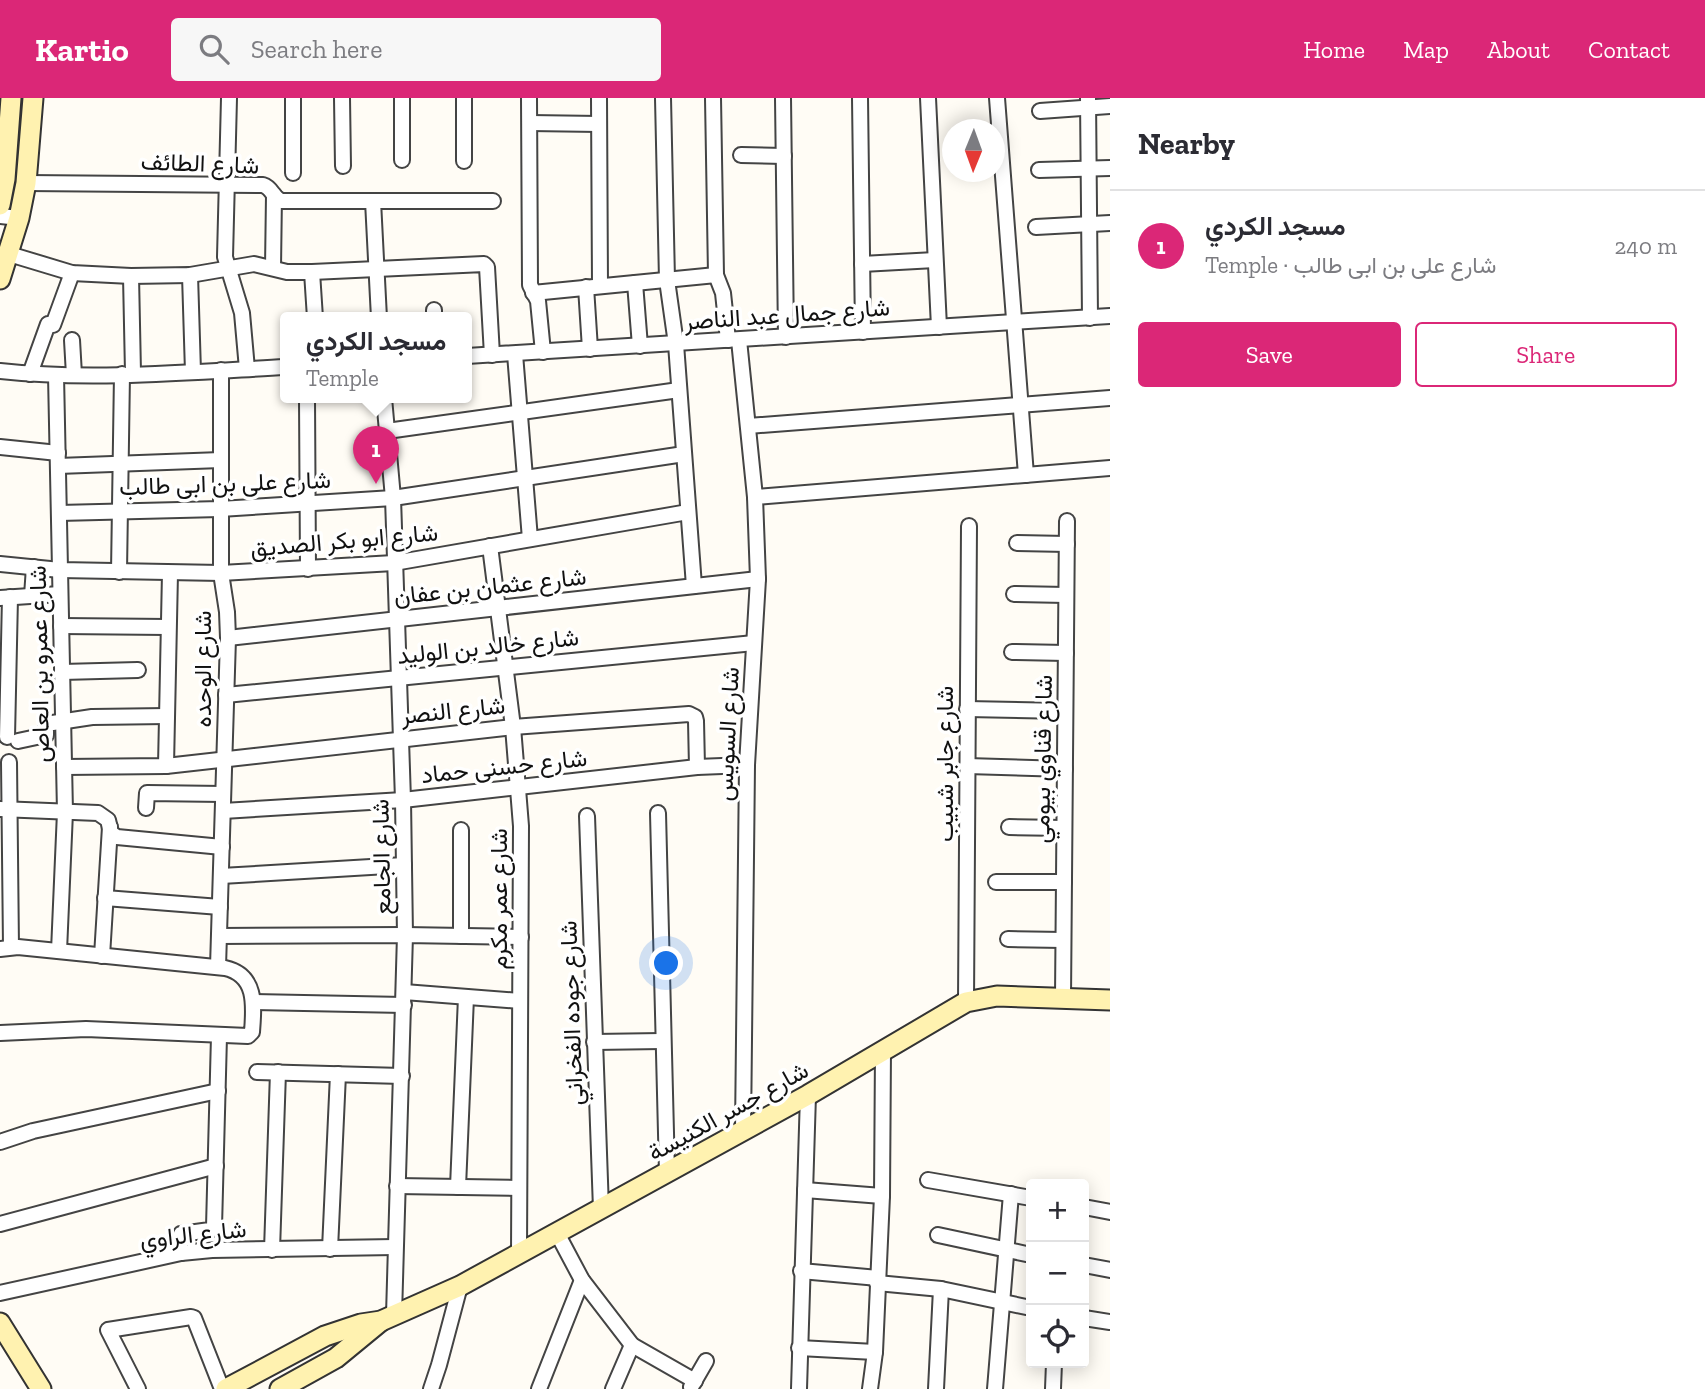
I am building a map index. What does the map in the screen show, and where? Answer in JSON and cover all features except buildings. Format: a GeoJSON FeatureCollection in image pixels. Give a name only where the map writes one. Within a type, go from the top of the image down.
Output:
{"type":"FeatureCollection","features":[{"type":"Feature","properties":{"kind":"main road"},"geometry":{"type":"LineString","coordinates":[[0,205],[4,136],[11,98]]}},
{"type":"Feature","properties":{"kind":"main road"},"geometry":{"type":"LineString","coordinates":[[0,279],[9,254],[9,217],[26,183],[33,98]]}},
{"type":"Feature","properties":{"kind":"main road","name":"شارع جسر الكنيسة"},"geometry":{"type":"LineString","coordinates":[[224,1389],[325,1336],[387,1318],[460,1286],[808,1095],[966,1002],[997,996],[1110,1000]]}},
{"type":"Feature","properties":{"kind":"main road","name":"شارع جسر الكنيسة"},"geometry":{"type":"LineString","coordinates":[[280,1389],[336,1358],[387,1318]]}},
{"type":"Feature","properties":{"kind":"main road"},"geometry":{"type":"LineString","coordinates":[[0,1323],[41,1389]]}},
{"type":"Feature","properties":{"kind":"street"},"geometry":{"type":"LineString","coordinates":[[229,98],[225,257],[242,313],[247,369]]}},
{"type":"Feature","properties":{"kind":"street"},"geometry":{"type":"LineString","coordinates":[[293,98],[293,173]]}},
{"type":"Feature","properties":{"kind":"street"},"geometry":{"type":"LineString","coordinates":[[342,98],[342,166]]}},
{"type":"Feature","properties":{"kind":"street"},"geometry":{"type":"LineString","coordinates":[[402,98],[402,159]]}},
{"type":"Feature","properties":{"kind":"street"},"geometry":{"type":"LineString","coordinates":[[464,98],[464,161]]}},
{"type":"Feature","properties":{"kind":"street"},"geometry":{"type":"LineString","coordinates":[[529,98],[530,285],[538,301],[543,352]]}},
{"type":"Feature","properties":{"kind":"street"},"geometry":{"type":"LineString","coordinates":[[590,349],[598,98]]}},
{"type":"Feature","properties":{"kind":"street"},"geometry":{"type":"LineString","coordinates":[[663,98],[667,280],[676,344],[694,586]]}},
{"type":"Feature","properties":{"kind":"street","name":"شارع السويس"},"geometry":{"type":"LineString","coordinates":[[713,98],[716,275],[723,292],[748,426],[755,497],[758,579],[747,765],[743,1131]]}},
{"type":"Feature","properties":{"kind":"street"},"geometry":{"type":"LineString","coordinates":[[783,98],[786,337]]}},
{"type":"Feature","properties":{"kind":"street"},"geometry":{"type":"LineString","coordinates":[[860,98],[863,332]]}},
{"type":"Feature","properties":{"kind":"street"},"geometry":{"type":"LineString","coordinates":[[928,98],[939,327]]}},
{"type":"Feature","properties":{"kind":"street"},"geometry":{"type":"LineString","coordinates":[[998,98],[1026,475]]}},
{"type":"Feature","properties":{"kind":"street"},"geometry":{"type":"LineString","coordinates":[[1040,111],[1088,103],[1110,106]]}},
{"type":"Feature","properties":{"kind":"street"},"geometry":{"type":"LineString","coordinates":[[1088,103],[1090,318]]}},
{"type":"Feature","properties":{"kind":"street"},"geometry":{"type":"LineString","coordinates":[[530,123],[599,124]]}},
{"type":"Feature","properties":{"kind":"street"},"geometry":{"type":"LineString","coordinates":[[741,155],[784,156]]}},
{"type":"Feature","properties":{"kind":"street"},"geometry":{"type":"LineString","coordinates":[[1039,170],[1110,168]]}},
{"type":"Feature","properties":{"kind":"street","name":"شارع الطائف"},"geometry":{"type":"LineString","coordinates":[[26,183],[263,185],[282,201],[493,201]]}},
{"type":"Feature","properties":{"kind":"street"},"geometry":{"type":"LineString","coordinates":[[273,268],[274,195]]}},
{"type":"Feature","properties":{"kind":"street"},"geometry":{"type":"LineString","coordinates":[[373,201],[379,312]]}},
{"type":"Feature","properties":{"kind":"street"},"geometry":{"type":"LineString","coordinates":[[1036,227],[1110,223]]}},
{"type":"Feature","properties":{"kind":"street"},"geometry":{"type":"LineString","coordinates":[[9,254],[72,273],[131,276],[190,275],[254,264],[287,272],[486,265],[492,355]]}},
{"type":"Feature","properties":{"kind":"street"},"geometry":{"type":"LineString","coordinates":[[862,264],[935,260]]}},
{"type":"Feature","properties":{"kind":"street"},"geometry":{"type":"LineString","coordinates":[[312,272],[315,312]]}},
{"type":"Feature","properties":{"kind":"street"},"geometry":{"type":"LineString","coordinates":[[30,374],[48,324],[53,325],[72,273]]}},
{"type":"Feature","properties":{"kind":"street"},"geometry":{"type":"LineString","coordinates":[[190,275],[194,372]]}},
{"type":"Feature","properties":{"kind":"street"},"geometry":{"type":"LineString","coordinates":[[533,293],[716,275]]}},
{"type":"Feature","properties":{"kind":"street"},"geometry":{"type":"LineString","coordinates":[[119,572],[121,464],[128,373],[131,276]]}},
{"type":"Feature","properties":{"kind":"street"},"geometry":{"type":"LineString","coordinates":[[635,283],[640,346]]}},
{"type":"Feature","properties":{"kind":"street","name":"شارع جمال عبد الناصر"},"geometry":{"type":"LineString","coordinates":[[472,356],[1110,316]]}},
{"type":"Feature","properties":{"kind":"street"},"geometry":{"type":"LineString","coordinates":[[72,340],[74,375]]}},
{"type":"Feature","properties":{"kind":"street"},"geometry":{"type":"LineString","coordinates":[[515,354],[530,539]]}},
{"type":"Feature","properties":{"kind":"street"},"geometry":{"type":"LineString","coordinates":[[0,371],[74,375],[280,367]]}},
{"type":"Feature","properties":{"kind":"street","name":"شارع الوحده"},"geometry":{"type":"LineString","coordinates":[[218,967],[228,638],[221,573],[221,370]]}},
{"type":"Feature","properties":{"kind":"street","name":"شارع عمرو بن العاص"},"geometry":{"type":"LineString","coordinates":[[56,375],[65,767],[60,951]]}},
{"type":"Feature","properties":{"kind":"street"},"geometry":{"type":"LineString","coordinates":[[387,430],[679,390]]}},
{"type":"Feature","properties":{"kind":"street"},"geometry":{"type":"LineString","coordinates":[[748,426],[1110,398]]}},
{"type":"Feature","properties":{"kind":"street"},"geometry":{"type":"LineString","coordinates":[[307,403],[308,569]]}},
{"type":"Feature","properties":{"kind":"street","name":"شارع الجامع"},"geometry":{"type":"LineString","coordinates":[[384,403],[393,498],[405,935],[395,1247],[387,1318]]}},
{"type":"Feature","properties":{"kind":"street"},"geometry":{"type":"LineString","coordinates":[[0,447],[58,459],[121,464],[220,460]]}},
{"type":"Feature","properties":{"kind":"street","name":"شارع على بن ابى طالب"},"geometry":{"type":"LineString","coordinates":[[59,513],[220,509],[393,498],[684,454]]}},
{"type":"Feature","properties":{"kind":"street"},"geometry":{"type":"LineString","coordinates":[[755,497],[1110,468]]}},
{"type":"Feature","properties":{"kind":"street","name":"شارع ابو بكر الصديق"},"geometry":{"type":"LineString","coordinates":[[0,564],[60,570],[221,573],[394,563],[688,512]]}},
{"type":"Feature","properties":{"kind":"street","name":"شارع قناوي بيومي"},"geometry":{"type":"LineString","coordinates":[[1063,998],[1067,521]]}},
{"type":"Feature","properties":{"kind":"street","name":"شارع جابر شبيب"},"geometry":{"type":"LineString","coordinates":[[966,1002],[969,526]]}},
{"type":"Feature","properties":{"kind":"street"},"geometry":{"type":"LineString","coordinates":[[1017,543],[1067,544]]}},
{"type":"Feature","properties":{"kind":"street","name":"شارع عمر مكرم"},"geometry":{"type":"LineString","coordinates":[[490,546],[519,787],[519,1254]]}},
{"type":"Feature","properties":{"kind":"street"},"geometry":{"type":"LineString","coordinates":[[32,596],[34,567]]}},
{"type":"Feature","properties":{"kind":"street"},"geometry":{"type":"LineString","coordinates":[[166,766],[170,573]]}},
{"type":"Feature","properties":{"kind":"street","name":"شارع عثمان بن عفان"},"geometry":{"type":"LineString","coordinates":[[228,638],[758,579]]}},
{"type":"Feature","properties":{"kind":"street"},"geometry":{"type":"LineString","coordinates":[[60,594],[5,597],[13,739],[46,735],[47,724],[92,718],[167,716]]}},
{"type":"Feature","properties":{"kind":"street"},"geometry":{"type":"LineString","coordinates":[[1014,594],[1066,595]]}},
{"type":"Feature","properties":{"kind":"street"},"geometry":{"type":"LineString","coordinates":[[61,626],[169,627]]}},
{"type":"Feature","properties":{"kind":"street","name":"شارع خالد بن الوليد"},"geometry":{"type":"LineString","coordinates":[[226,695],[754,643]]}},
{"type":"Feature","properties":{"kind":"street"},"geometry":{"type":"LineString","coordinates":[[1012,652],[1066,653]]}},
{"type":"Feature","properties":{"kind":"street"},"geometry":{"type":"LineString","coordinates":[[62,671],[138,670]]}},
{"type":"Feature","properties":{"kind":"street"},"geometry":{"type":"LineString","coordinates":[[967,709],[1065,710]]}},
{"type":"Feature","properties":{"kind":"street","name":"شارع النصر"},"geometry":{"type":"LineString","coordinates":[[65,767],[166,766],[513,727],[693,715],[696,721],[697,767]]}},
{"type":"Feature","properties":{"kind":"street"},"geometry":{"type":"LineString","coordinates":[[0,1032],[86,1029],[250,1036],[253,1002],[251,988],[244,976],[232,970],[60,951],[5,948],[5,810],[9,762]]}},
{"type":"Feature","properties":{"kind":"street","name":"شارع حسنى حماد"},"geometry":{"type":"LineString","coordinates":[[223,811],[403,800],[697,767],[747,765]]}},
{"type":"Feature","properties":{"kind":"street"},"geometry":{"type":"LineString","coordinates":[[967,766],[1065,769]]}},
{"type":"Feature","properties":{"kind":"street"},"geometry":{"type":"LineString","coordinates":[[146,808],[147,793],[223,794]]}},
{"type":"Feature","properties":{"kind":"street"},"geometry":{"type":"LineString","coordinates":[[5,810],[102,814],[108,820],[113,835],[120,838],[222,847]]}},
{"type":"Feature","properties":{"kind":"street"},"geometry":{"type":"LineString","coordinates":[[658,813],[667,1173]]}},
{"type":"Feature","properties":{"kind":"street","name":"شارع جوده الفخراني"},"geometry":{"type":"LineString","coordinates":[[587,816],[601,1209]]}},
{"type":"Feature","properties":{"kind":"street"},"geometry":{"type":"LineString","coordinates":[[102,956],[110,827]]}},
{"type":"Feature","properties":{"kind":"street"},"geometry":{"type":"LineString","coordinates":[[1009,827],[1064,828]]}},
{"type":"Feature","properties":{"kind":"street"},"geometry":{"type":"LineString","coordinates":[[461,830],[461,936]]}},
{"type":"Feature","properties":{"kind":"street"},"geometry":{"type":"LineString","coordinates":[[220,876],[404,865]]}},
{"type":"Feature","properties":{"kind":"street"},"geometry":{"type":"LineString","coordinates":[[996,882],[1063,882]]}},
{"type":"Feature","properties":{"kind":"street"},"geometry":{"type":"LineString","coordinates":[[105,898],[220,907]]}},
{"type":"Feature","properties":{"kind":"street"},"geometry":{"type":"LineString","coordinates":[[219,936],[521,937]]}},
{"type":"Feature","properties":{"kind":"street"},"geometry":{"type":"LineString","coordinates":[[1008,939],[1063,940]]}},
{"type":"Feature","properties":{"kind":"street"},"geometry":{"type":"LineString","coordinates":[[458,1187],[466,997]]}},
{"type":"Feature","properties":{"kind":"street"},"geometry":{"type":"LineString","coordinates":[[253,1002],[466,997],[520,1001]]}},
{"type":"Feature","properties":{"kind":"street"},"geometry":{"type":"LineString","coordinates":[[181,1253],[181,1234],[212,1230],[214,1227],[219,1036]]}},
{"type":"Feature","properties":{"kind":"street"},"geometry":{"type":"LineString","coordinates":[[594,1042],[662,1041]]}},
{"type":"Feature","properties":{"kind":"street"},"geometry":{"type":"LineString","coordinates":[[870,1389],[875,1352],[883,1196],[883,1050]]}},
{"type":"Feature","properties":{"kind":"street"},"geometry":{"type":"LineString","coordinates":[[257,1072],[402,1076]]}},
{"type":"Feature","properties":{"kind":"street"},"geometry":{"type":"LineString","coordinates":[[272,1250],[278,1072]]}},
{"type":"Feature","properties":{"kind":"street"},"geometry":{"type":"LineString","coordinates":[[330,1248],[338,1074]]}},
{"type":"Feature","properties":{"kind":"street"},"geometry":{"type":"LineString","coordinates":[[0,1142],[33,1131],[218,1091]]}},
{"type":"Feature","properties":{"kind":"street"},"geometry":{"type":"LineString","coordinates":[[799,1389],[808,1095]]}},
{"type":"Feature","properties":{"kind":"street"},"geometry":{"type":"LineString","coordinates":[[0,1224],[216,1166]]}},
{"type":"Feature","properties":{"kind":"street"},"geometry":{"type":"LineString","coordinates":[[928,1180],[1026,1197]]}},
{"type":"Feature","properties":{"kind":"street"},"geometry":{"type":"LineString","coordinates":[[397,1186],[519,1188]]}},
{"type":"Feature","properties":{"kind":"street"},"geometry":{"type":"LineString","coordinates":[[805,1190],[883,1196]]}},
{"type":"Feature","properties":{"kind":"street"},"geometry":{"type":"LineString","coordinates":[[995,1389],[1010,1195]]}},
{"type":"Feature","properties":{"kind":"street"},"geometry":{"type":"LineString","coordinates":[[1089,1208],[1110,1212]]}},
{"type":"Feature","properties":{"kind":"street"},"geometry":{"type":"LineString","coordinates":[[557,1233],[582,1280],[632,1345],[692,1385],[706,1362]]}},
{"type":"Feature","properties":{"kind":"street"},"geometry":{"type":"LineString","coordinates":[[938,1236],[1026,1254]]}},
{"type":"Feature","properties":{"kind":"street","name":"شارع الراوي"},"geometry":{"type":"LineString","coordinates":[[0,1293],[181,1253],[395,1247]]}},
{"type":"Feature","properties":{"kind":"street"},"geometry":{"type":"LineString","coordinates":[[1089,1266],[1110,1270]]}},
{"type":"Feature","properties":{"kind":"street"},"geometry":{"type":"LineString","coordinates":[[801,1271],[941,1289],[1026,1307]]}},
{"type":"Feature","properties":{"kind":"street"},"geometry":{"type":"LineString","coordinates":[[539,1389],[582,1280]]}},
{"type":"Feature","properties":{"kind":"street"},"geometry":{"type":"LineString","coordinates":[[431,1389],[460,1286]]}},
{"type":"Feature","properties":{"kind":"street"},"geometry":{"type":"LineString","coordinates":[[936,1389],[941,1289]]}},
{"type":"Feature","properties":{"kind":"street"},"geometry":{"type":"LineString","coordinates":[[138,1389],[108,1330],[193,1317],[224,1389]]}},
{"type":"Feature","properties":{"kind":"street"},"geometry":{"type":"LineString","coordinates":[[1089,1319],[1110,1322]]}},
{"type":"Feature","properties":{"kind":"street"},"geometry":{"type":"LineString","coordinates":[[612,1389],[632,1345]]}},
{"type":"Feature","properties":{"kind":"street"},"geometry":{"type":"LineString","coordinates":[[799,1348],[875,1352]]}},
{"type":"Feature","properties":{"kind":"street"},"geometry":{"type":"LineString","coordinates":[[1053,1389],[1054,1368]]}},
{"type":"Feature","properties":{"kind":"place","name":"مسجد الكردي"},"geometry":{"type":"Point","coordinates":[376,484]}}]}
